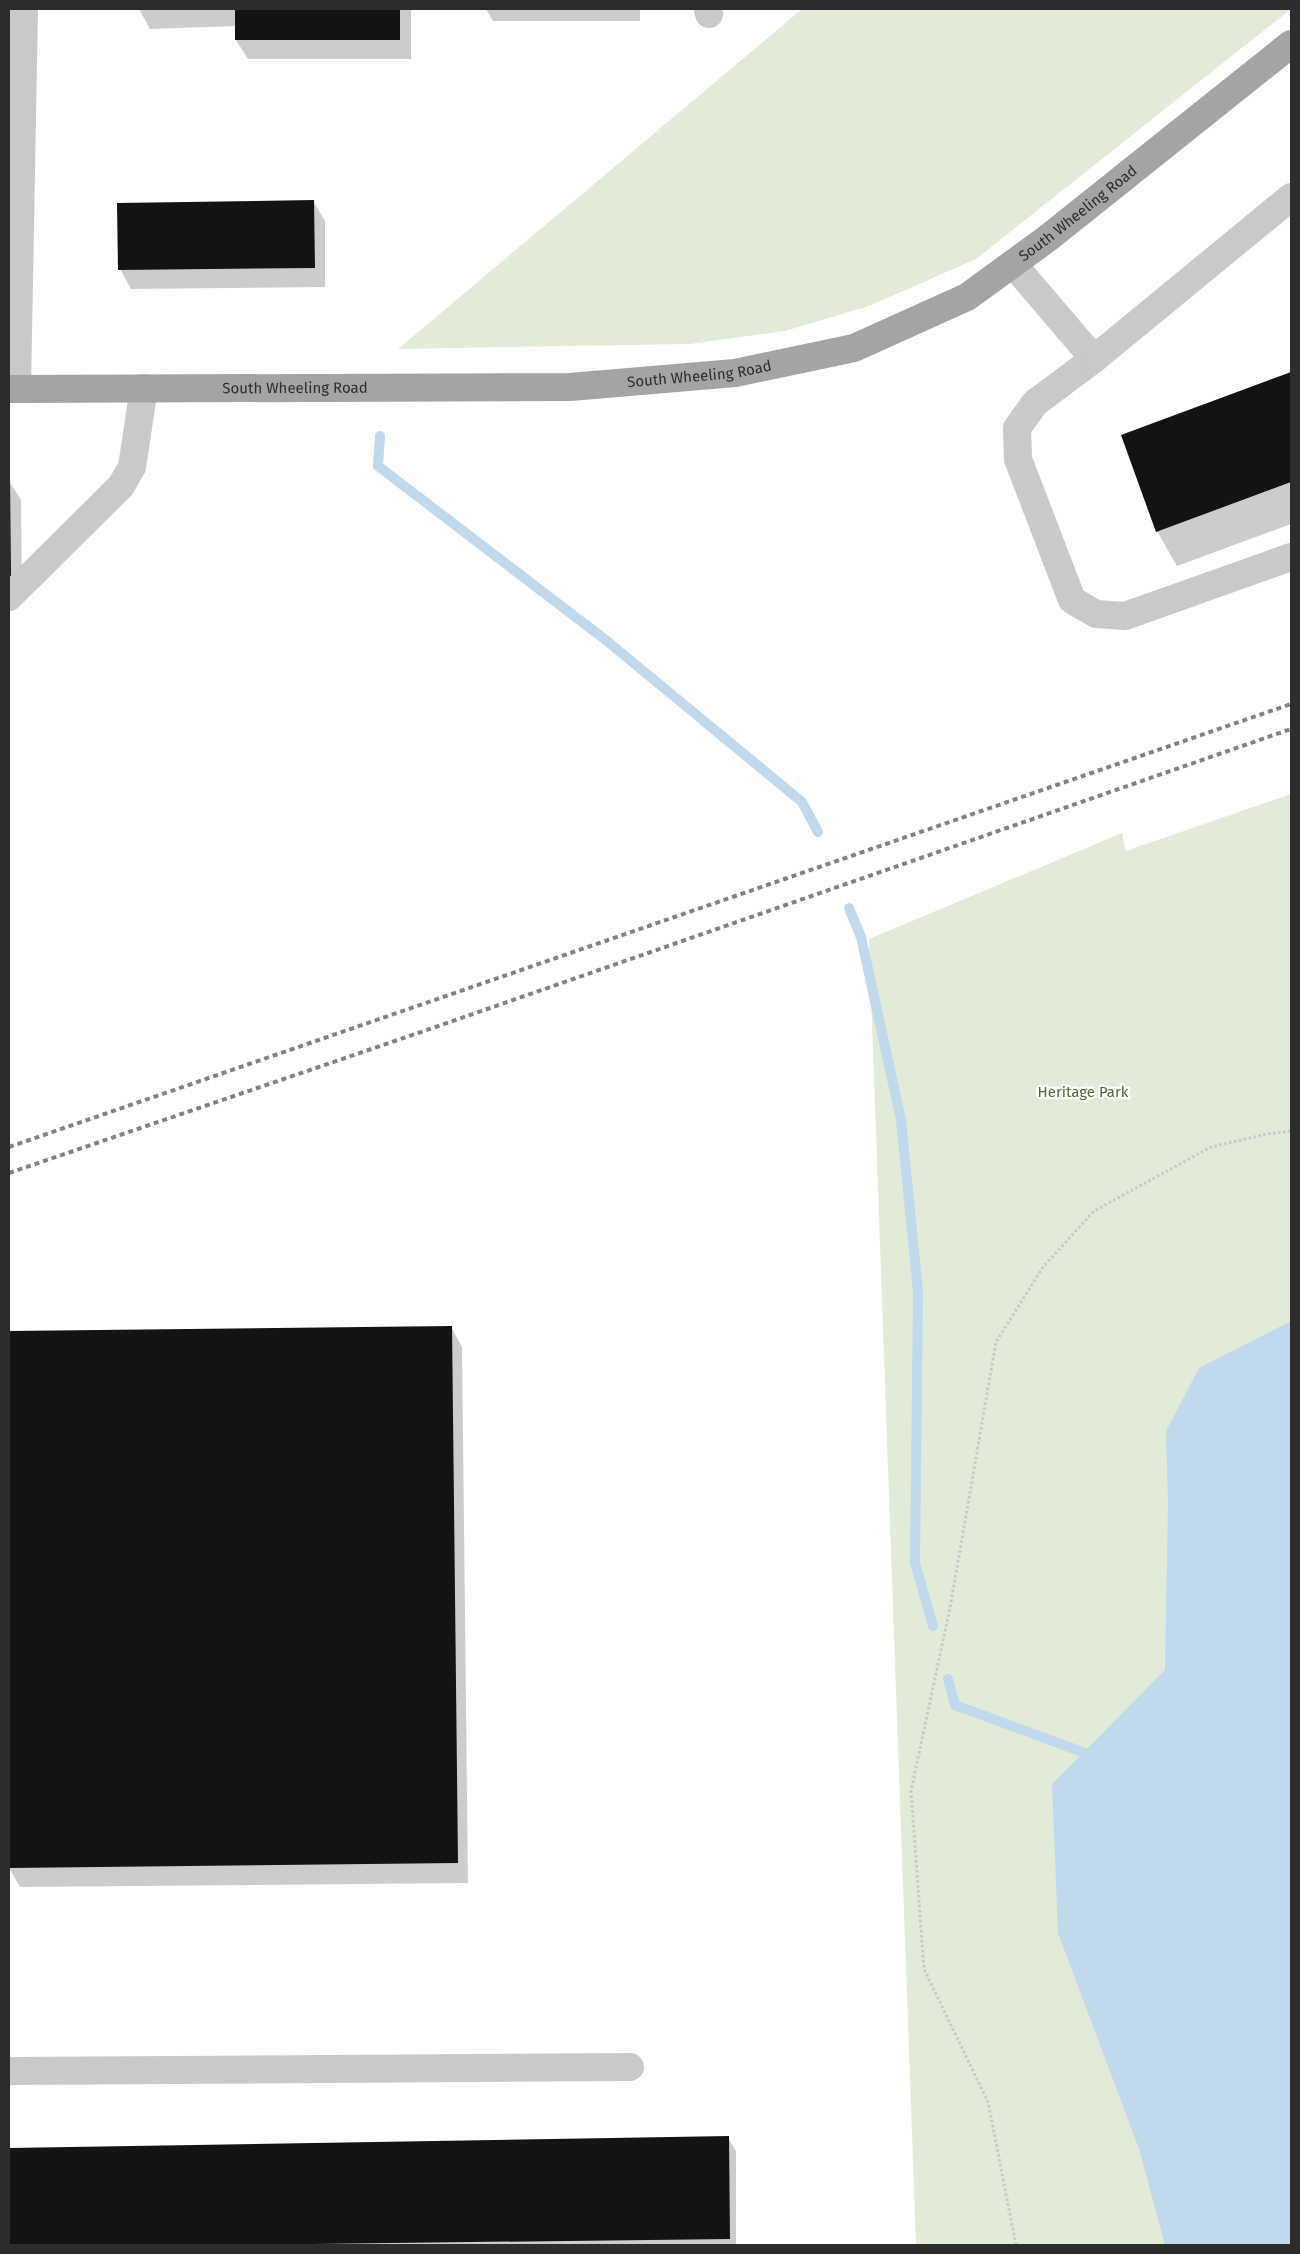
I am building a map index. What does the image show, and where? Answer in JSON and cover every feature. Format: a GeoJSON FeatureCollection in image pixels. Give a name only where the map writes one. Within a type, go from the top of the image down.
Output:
{"type":"FeatureCollection","features":[{"type":"Feature","properties":{"kind":"main road","name":"South Wheeling Road"},"geometry":{"type":"LineString","coordinates":[[13,389],[570,387],[735,373],[854,348],[967,298],[1291,44]]}},
{"type":"Feature","properties":{"kind":"street"},"geometry":{"type":"LineString","coordinates":[[13,389],[16,106],[24,9]]}},
{"type":"Feature","properties":{"kind":"street"},"geometry":{"type":"LineString","coordinates":[[1291,197],[1094,358],[1035,403],[1017,428],[1018,459],[1072,600],[1096,614],[1125,616],[1291,557]]}},
{"type":"Feature","properties":{"kind":"street"},"geometry":{"type":"LineString","coordinates":[[1012,264],[1094,358]]}},
{"type":"Feature","properties":{"kind":"street"},"geometry":{"type":"LineString","coordinates":[[9,597],[121,486],[132,467],[144,388]]}},
{"type":"Feature","properties":{"kind":"street"},"geometry":{"type":"LineString","coordinates":[[9,2071],[630,2067]]}},
{"type":"Feature","properties":{"kind":"path"},"geometry":{"type":"LineString","coordinates":[[1016,2245],[988,2102],[924,1969],[911,1791],[950,1608],[996,1342],[1043,1267],[1094,1211],[1211,1147],[1267,1134],[1291,1131]]}},
{"type":"Feature","properties":{"kind":"green space"},"geometry":{"type":"Polygon","coordinates":[[[802,9],[1291,9],[976,259],[869,306],[785,331],[690,344],[398,349],[802,9]]]}},
{"type":"Feature","properties":{"kind":"green space","name":"Heritage Park"},"geometry":{"type":"Polygon","coordinates":[[[1291,794],[1291,2245],[916,2245],[869,939],[1122,833],[1126,851],[1291,794]]]}},
{"type":"Feature","properties":{"kind":"water"},"geometry":{"type":"Polygon","coordinates":[[[1291,1321],[1291,2245],[1165,2245],[1139,2149],[1058,1933],[1052,1784],[1165,1670],[1168,1505],[1166,1431],[1199,1368],[1291,1321]]]}},
{"type":"Feature","properties":{"kind":"building"},"geometry":{"type":"Polygon","coordinates":[[[235,9],[400,9],[400,40],[235,40],[235,9]]]}},
{"type":"Feature","properties":{"kind":"building"},"geometry":{"type":"Polygon","coordinates":[[[314,200],[315,268],[118,270],[117,203],[314,200]]]}},
{"type":"Feature","properties":{"kind":"building"},"geometry":{"type":"Polygon","coordinates":[[[1291,372],[1291,482],[1156,532],[1121,435],[1291,372]]]}},
{"type":"Feature","properties":{"kind":"building"},"geometry":{"type":"Polygon","coordinates":[[[10,477],[11,577],[9,577],[10,477]]]}},
{"type":"Feature","properties":{"kind":"building"},"geometry":{"type":"Polygon","coordinates":[[[452,1326],[458,1863],[9,1868],[9,1331],[452,1326]]]}},
{"type":"Feature","properties":{"kind":"building"},"geometry":{"type":"Polygon","coordinates":[[[729,2136],[730,2239],[226,2245],[9,2245],[9,2148],[729,2136]]]}},
{"type":"Feature","properties":{"kind":"waterway"},"geometry":{"type":"LineString","coordinates":[[380,436],[378,466],[607,641],[802,802],[818,832]]}},
{"type":"Feature","properties":{"kind":"waterway"},"geometry":{"type":"LineString","coordinates":[[849,908],[861,937],[901,1120],[918,1292],[915,1563],[933,1626]]}},
{"type":"Feature","properties":{"kind":"waterway"},"geometry":{"type":"LineString","coordinates":[[948,1679],[955,1705],[1096,1757]]}},
{"type":"Feature","properties":{"kind":"railway"},"geometry":{"type":"LineString","coordinates":[[9,1147],[1291,704]]}},
{"type":"Feature","properties":{"kind":"railway"},"geometry":{"type":"LineString","coordinates":[[9,1173],[424,1031],[1291,729]]}}]}
